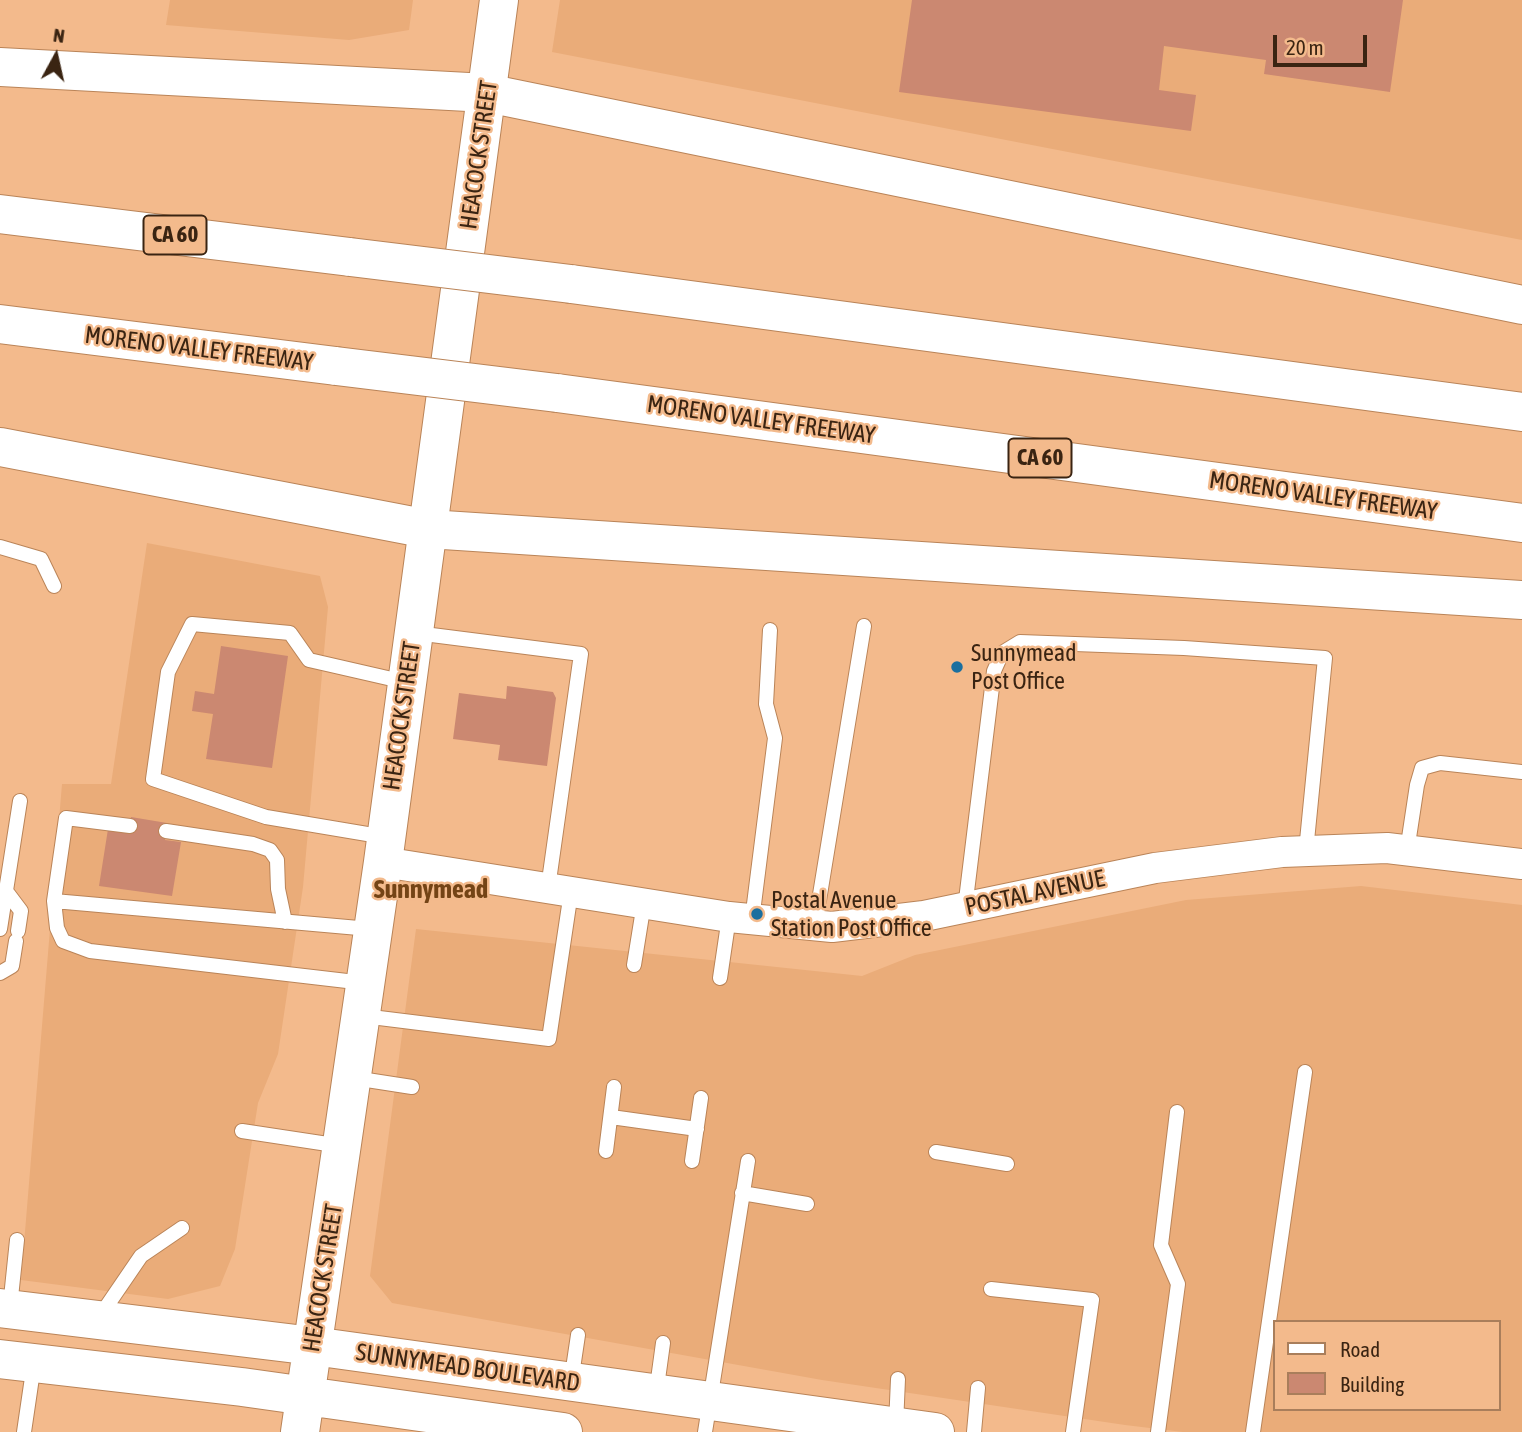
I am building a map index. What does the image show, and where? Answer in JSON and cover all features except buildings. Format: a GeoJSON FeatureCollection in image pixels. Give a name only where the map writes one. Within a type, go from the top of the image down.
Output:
{"type":"FeatureCollection","features":[{"type":"Feature","properties":{"kind":"main road","name":"HEACOCK STREET"},"geometry":{"type":"LineString","coordinates":[[303,1414],[364,999],[499,0]]}},
{"type":"Feature","properties":{"kind":"main road"},"geometry":{"type":"LineString","coordinates":[[0,67],[487,93],[1522,304]]}},
{"type":"Feature","properties":{"kind":"main road","name":"CA 60"},"geometry":{"type":"LineString","coordinates":[[0,214],[571,285],[1522,412]]}},
{"type":"Feature","properties":{"kind":"main road","name":"MORENO VALLEY FREEWAY"},"geometry":{"type":"LineString","coordinates":[[0,324],[557,393],[1522,523]]}},
{"type":"Feature","properties":{"kind":"main road"},"geometry":{"type":"LineString","coordinates":[[0,447],[428,529],[1522,600]]}},
{"type":"Feature","properties":{"kind":"main road","name":"SUNNYMEAD BOULEVARD"},"geometry":{"type":"LineString","coordinates":[[5,1308],[313,1346],[656,1394],[707,1417],[896,1426],[935,1432]]}},
{"type":"Feature","properties":{"kind":"main road","name":"SUNNYMEAD BOULEVARD"},"geometry":{"type":"LineString","coordinates":[[17,1361],[303,1414],[412,1417],[562,1432]]}},
{"type":"Feature","properties":{"kind":"street","name":"POSTAL AVENUE"},"geometry":{"type":"LineString","coordinates":[[384,849],[559,890],[741,919],[832,927],[924,916],[1155,868],[1306,851],[1407,850],[1522,864]]}},
{"type":"Feature","properties":{"kind":"lane"},"geometry":{"type":"LineString","coordinates":[[0,547],[41,559],[54,586]]}},
{"type":"Feature","properties":{"kind":"lane"},"geometry":{"type":"LineString","coordinates":[[384,849],[266,817],[153,779],[168,672],[192,624],[290,633],[309,660],[406,682]]}},
{"type":"Feature","properties":{"kind":"lane"},"geometry":{"type":"LineString","coordinates":[[815,925],[864,626]]}},
{"type":"Feature","properties":{"kind":"lane"},"geometry":{"type":"LineString","coordinates":[[720,978],[741,919],[775,738],[766,704],[770,630]]}},
{"type":"Feature","properties":{"kind":"lane"},"geometry":{"type":"LineString","coordinates":[[130,826],[66,818],[54,901],[57,928],[63,942],[90,951],[364,999],[549,1039],[559,890],[581,654],[414,632]]}},
{"type":"Feature","properties":{"kind":"lane"},"geometry":{"type":"LineString","coordinates":[[965,908],[994,671],[1002,653],[1020,642],[1184,648],[1325,658],[1306,851]]}},
{"type":"Feature","properties":{"kind":"lane"},"geometry":{"type":"LineString","coordinates":[[1407,850],[1422,768],[1440,763],[1522,772]]}},
{"type":"Feature","properties":{"kind":"lane"},"geometry":{"type":"LineString","coordinates":[[0,929],[5,866],[20,801]]}},
{"type":"Feature","properties":{"kind":"lane"},"geometry":{"type":"LineString","coordinates":[[166,831],[253,844],[270,850],[277,860],[278,889],[285,922]]}},
{"type":"Feature","properties":{"kind":"lane"},"geometry":{"type":"LineString","coordinates":[[0,973],[12,966],[21,911],[3,894]]}},
{"type":"Feature","properties":{"kind":"lane"},"geometry":{"type":"LineString","coordinates":[[54,901],[373,930]]}},
{"type":"Feature","properties":{"kind":"lane"},"geometry":{"type":"LineString","coordinates":[[634,965],[644,904]]}},
{"type":"Feature","properties":{"kind":"lane"},"geometry":{"type":"LineString","coordinates":[[1253,1432],[1305,1072]]}},
{"type":"Feature","properties":{"kind":"lane"},"geometry":{"type":"LineString","coordinates":[[352,1078],[412,1087]]}},
{"type":"Feature","properties":{"kind":"lane"},"geometry":{"type":"LineString","coordinates":[[606,1151],[614,1087]]}},
{"type":"Feature","properties":{"kind":"lane"},"geometry":{"type":"LineString","coordinates":[[692,1161],[701,1098]]}},
{"type":"Feature","properties":{"kind":"lane"},"geometry":{"type":"LineString","coordinates":[[1158,1432],[1178,1284],[1161,1245],[1177,1112]]}},
{"type":"Feature","properties":{"kind":"lane"},"geometry":{"type":"LineString","coordinates":[[611,1117],[696,1129]]}},
{"type":"Feature","properties":{"kind":"lane"},"geometry":{"type":"LineString","coordinates":[[242,1130],[343,1146]]}},
{"type":"Feature","properties":{"kind":"lane"},"geometry":{"type":"LineString","coordinates":[[936,1152],[1007,1164]]}},
{"type":"Feature","properties":{"kind":"lane"},"geometry":{"type":"LineString","coordinates":[[707,1417],[748,1161]]}},
{"type":"Feature","properties":{"kind":"lane"},"geometry":{"type":"LineString","coordinates":[[742,1193],[807,1204]]}},
{"type":"Feature","properties":{"kind":"lane"},"geometry":{"type":"LineString","coordinates":[[98,1320],[141,1256],[182,1228]]}},
{"type":"Feature","properties":{"kind":"lane"},"geometry":{"type":"LineString","coordinates":[[5,1308],[17,1240]]}},
{"type":"Feature","properties":{"kind":"lane"},"geometry":{"type":"LineString","coordinates":[[991,1289],[1092,1300],[1073,1432]]}},
{"type":"Feature","properties":{"kind":"lane"},"geometry":{"type":"LineString","coordinates":[[571,1383],[578,1335]]}},
{"type":"Feature","properties":{"kind":"lane"},"geometry":{"type":"LineString","coordinates":[[656,1394],[663,1343]]}},
{"type":"Feature","properties":{"kind":"lane"},"geometry":{"type":"LineString","coordinates":[[17,1361],[24,1432]]}},
{"type":"Feature","properties":{"kind":"lane"},"geometry":{"type":"LineString","coordinates":[[896,1426],[898,1379]]}},
{"type":"Feature","properties":{"kind":"lane"},"geometry":{"type":"LineString","coordinates":[[974,1432],[978,1388]]}},
{"type":"Feature","properties":{"kind":"shaded area"},"geometry":{"type":"Polygon","coordinates":[[[170,0],[413,0],[409,30],[349,40],[166,25],[170,0]]]}},
{"type":"Feature","properties":{"kind":"shaded area"},"geometry":{"type":"Polygon","coordinates":[[[560,0],[1522,0],[1522,240],[552,52],[560,0]]]}},
{"type":"Feature","properties":{"kind":"shaded area"},"geometry":{"type":"Polygon","coordinates":[[[147,543],[320,576],[328,607],[303,887],[278,1054],[258,1103],[235,1249],[220,1286],[168,1299],[21,1280],[62,784],[111,784],[147,543]]]}},
{"type":"Feature","properties":{"kind":"shaded area"},"geometry":{"type":"Polygon","coordinates":[[[1361,886],[1522,905],[1522,1432],[1183,1432],[1125,1425],[822,1380],[392,1303],[370,1276],[416,929],[862,976],[915,955],[1186,900],[1361,886]]]}},
{"type":"Feature","properties":{"kind":"place","name":"Sunnymead Post Office"},"geometry":{"type":"Point","coordinates":[957,667]}},
{"type":"Feature","properties":{"kind":"place","name":"Postal Avenue Station Post Office"},"geometry":{"type":"Point","coordinates":[757,914]}},
{"type":"Feature","properties":{"kind":"district","name":"Sunnymead"},"geometry":{"type":"Point","coordinates":[431,890]}}]}
